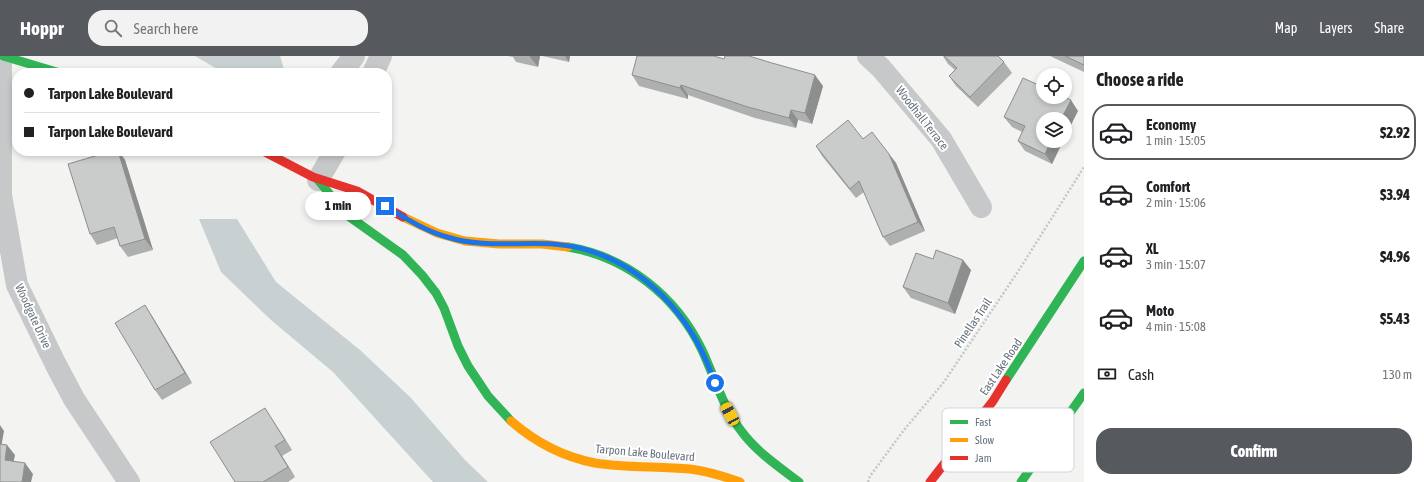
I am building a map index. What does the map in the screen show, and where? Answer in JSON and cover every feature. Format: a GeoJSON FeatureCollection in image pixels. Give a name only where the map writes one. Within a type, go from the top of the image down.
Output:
{"type":"FeatureCollection","features":[{"type":"Feature","properties":{"kind":"street"},"geometry":{"type":"LineString","coordinates":[[2,56],[43,68]]}},
{"type":"Feature","properties":{"kind":"street","name":"Woodgate Drive"},"geometry":{"type":"LineString","coordinates":[[2,56],[1,194],[18,284],[56,365],[74,399],[130,482]]}},
{"type":"Feature","properties":{"kind":"street"},"geometry":{"type":"LineString","coordinates":[[344,68],[354,56]]}},
{"type":"Feature","properties":{"kind":"street"},"geometry":{"type":"LineString","coordinates":[[375,68],[381,56]]}},
{"type":"Feature","properties":{"kind":"street","name":"Woodhall Terrace"},"geometry":{"type":"LineString","coordinates":[[868,56],[881,68],[941,139],[981,207]]}},
{"type":"Feature","properties":{"kind":"street","name":"Tarpon Lake Boulevard"},"geometry":{"type":"LineString","coordinates":[[280,156],[318,180],[360,192],[423,228],[447,237],[467,242],[496,244],[555,244],[578,248],[604,256],[630,269],[652,285],[669,302],[683,320],[697,342],[720,394],[742,433],[773,462],[800,482]]}},
{"type":"Feature","properties":{"kind":"street"},"geometry":{"type":"LineString","coordinates":[[318,180],[332,156]]}},
{"type":"Feature","properties":{"kind":"street","name":"Tarpon Lake Boulevard"},"geometry":{"type":"LineString","coordinates":[[318,180],[347,214],[399,252],[418,270],[444,308],[468,370],[491,402],[508,419],[535,439],[555,450],[576,458],[603,464],[694,469],[717,474],[740,482]]}},
{"type":"Feature","properties":{"kind":"street","name":"East Lake Road"},"geometry":{"type":"LineString","coordinates":[[988,408],[1084,261]]}},
{"type":"Feature","properties":{"kind":"street"},"geometry":{"type":"LineString","coordinates":[[1074,408],[1084,394]]}},
{"type":"Feature","properties":{"kind":"street","name":"East Lake Road"},"geometry":{"type":"LineString","coordinates":[[930,482],[942,467]]}},
{"type":"Feature","properties":{"kind":"street"},"geometry":{"type":"LineString","coordinates":[[1021,482],[1028,472]]}},
{"type":"Feature","properties":{"kind":"path","name":"Pinellas Trail"},"geometry":{"type":"LineString","coordinates":[[868,482],[870,476],[904,430],[948,375],[1019,270],[1084,167]]}},
{"type":"Feature","properties":{"kind":"shaded area"},"geometry":{"type":"Polygon","coordinates":[[[195,56],[280,56],[284,68],[215,68],[195,56]]]}},
{"type":"Feature","properties":{"kind":"shaded area"},"geometry":{"type":"Polygon","coordinates":[[[199,219],[237,219],[276,282],[360,350],[410,397],[465,460],[488,482],[433,482],[333,372],[271,320],[221,272],[199,219]]]}},
{"type":"Feature","properties":{"kind":"building"},"geometry":{"type":"Polygon","coordinates":[[[637,56],[714,56],[724,59],[725,56],[749,56],[815,75],[805,113],[791,110],[789,118],[748,107],[681,85],[680,88],[632,75],[637,56]]]}},
{"type":"Feature","properties":{"kind":"building"},"geometry":{"type":"Polygon","coordinates":[[[944,56],[998,56],[1004,62],[970,97],[949,76],[957,68],[944,56]]]}},
{"type":"Feature","properties":{"kind":"building"},"geometry":{"type":"Polygon","coordinates":[[[1065,56],[1084,56],[1084,65],[1065,56]]]}},
{"type":"Feature","properties":{"kind":"building"},"geometry":{"type":"Polygon","coordinates":[[[1023,78],[1036,84],[1036,104],[1069,104],[1065,112],[1036,112],[1036,148],[1048,148],[1045,154],[1018,141],[1025,126],[1004,117],[1023,78]]]}},
{"type":"Feature","properties":{"kind":"building"},"geometry":{"type":"Polygon","coordinates":[[[848,120],[863,139],[872,132],[889,154],[918,222],[883,237],[859,181],[850,189],[816,146],[848,120]]]}},
{"type":"Feature","properties":{"kind":"building"},"geometry":{"type":"Polygon","coordinates":[[[95,156],[120,156],[145,239],[120,246],[114,227],[90,234],[68,164],[95,156]]]}},
{"type":"Feature","properties":{"kind":"building"},"geometry":{"type":"Polygon","coordinates":[[[936,250],[963,260],[948,303],[903,287],[916,253],[933,259],[936,250]]]}},
{"type":"Feature","properties":{"kind":"building"},"geometry":{"type":"Polygon","coordinates":[[[145,305],[185,373],[155,390],[115,323],[145,305]]]}},
{"type":"Feature","properties":{"kind":"building"},"geometry":{"type":"Polygon","coordinates":[[[265,408],[285,440],[275,446],[288,467],[263,482],[235,482],[210,442],[265,408]]]}},
{"type":"Feature","properties":{"kind":"building"},"geometry":{"type":"Polygon","coordinates":[[[0,444],[7,445],[5,460],[25,463],[22,482],[0,482],[0,444]]]}},
{"type":"Feature","properties":{"kind":"traffic: fast"},"geometry":{"type":"LineString","coordinates":[[3,56],[43,68]]}},
{"type":"Feature","properties":{"kind":"traffic: fast"},"geometry":{"type":"LineString","coordinates":[[318,180],[347,215],[403,255],[422,275],[436,293],[444,308],[458,346],[468,366],[488,396],[511,421]]}},
{"type":"Feature","properties":{"kind":"traffic: fast"},"geometry":{"type":"LineString","coordinates":[[568,247],[590,252],[610,260],[629,270],[664,296],[691,330],[702,350],[724,403],[735,423],[761,453],[799,482]]}},
{"type":"Feature","properties":{"kind":"traffic: fast"},"geometry":{"type":"LineString","coordinates":[[1006,380],[1084,261]]}},
{"type":"Feature","properties":{"kind":"traffic: fast"},"geometry":{"type":"LineString","coordinates":[[1073,408],[1084,393]]}},
{"type":"Feature","properties":{"kind":"traffic: fast"},"geometry":{"type":"LineString","coordinates":[[1021,482],[1028,472]]}},
{"type":"Feature","properties":{"kind":"traffic: slow"},"geometry":{"type":"LineString","coordinates":[[403,217],[437,233],[465,241],[499,244],[542,244],[568,247]]}},
{"type":"Feature","properties":{"kind":"traffic: slow"},"geometry":{"type":"LineString","coordinates":[[511,421],[530,436],[550,448],[583,460],[618,466],[690,469],[715,474],[740,482]]}},
{"type":"Feature","properties":{"kind":"traffic: jam"},"geometry":{"type":"LineString","coordinates":[[273,156],[313,177],[357,191],[403,217]]}},
{"type":"Feature","properties":{"kind":"traffic: jam"},"geometry":{"type":"LineString","coordinates":[[988,408],[1006,380]]}},
{"type":"Feature","properties":{"kind":"traffic: jam"},"geometry":{"type":"LineString","coordinates":[[930,482],[942,467]]}},
{"type":"Feature","properties":{"kind":"route"},"geometry":{"type":"LineString","coordinates":[[385,206],[423,228],[447,237],[467,242],[496,244],[555,244],[578,248],[604,256],[630,269],[652,285],[669,302],[683,320],[697,342],[715,383]]}}]}
